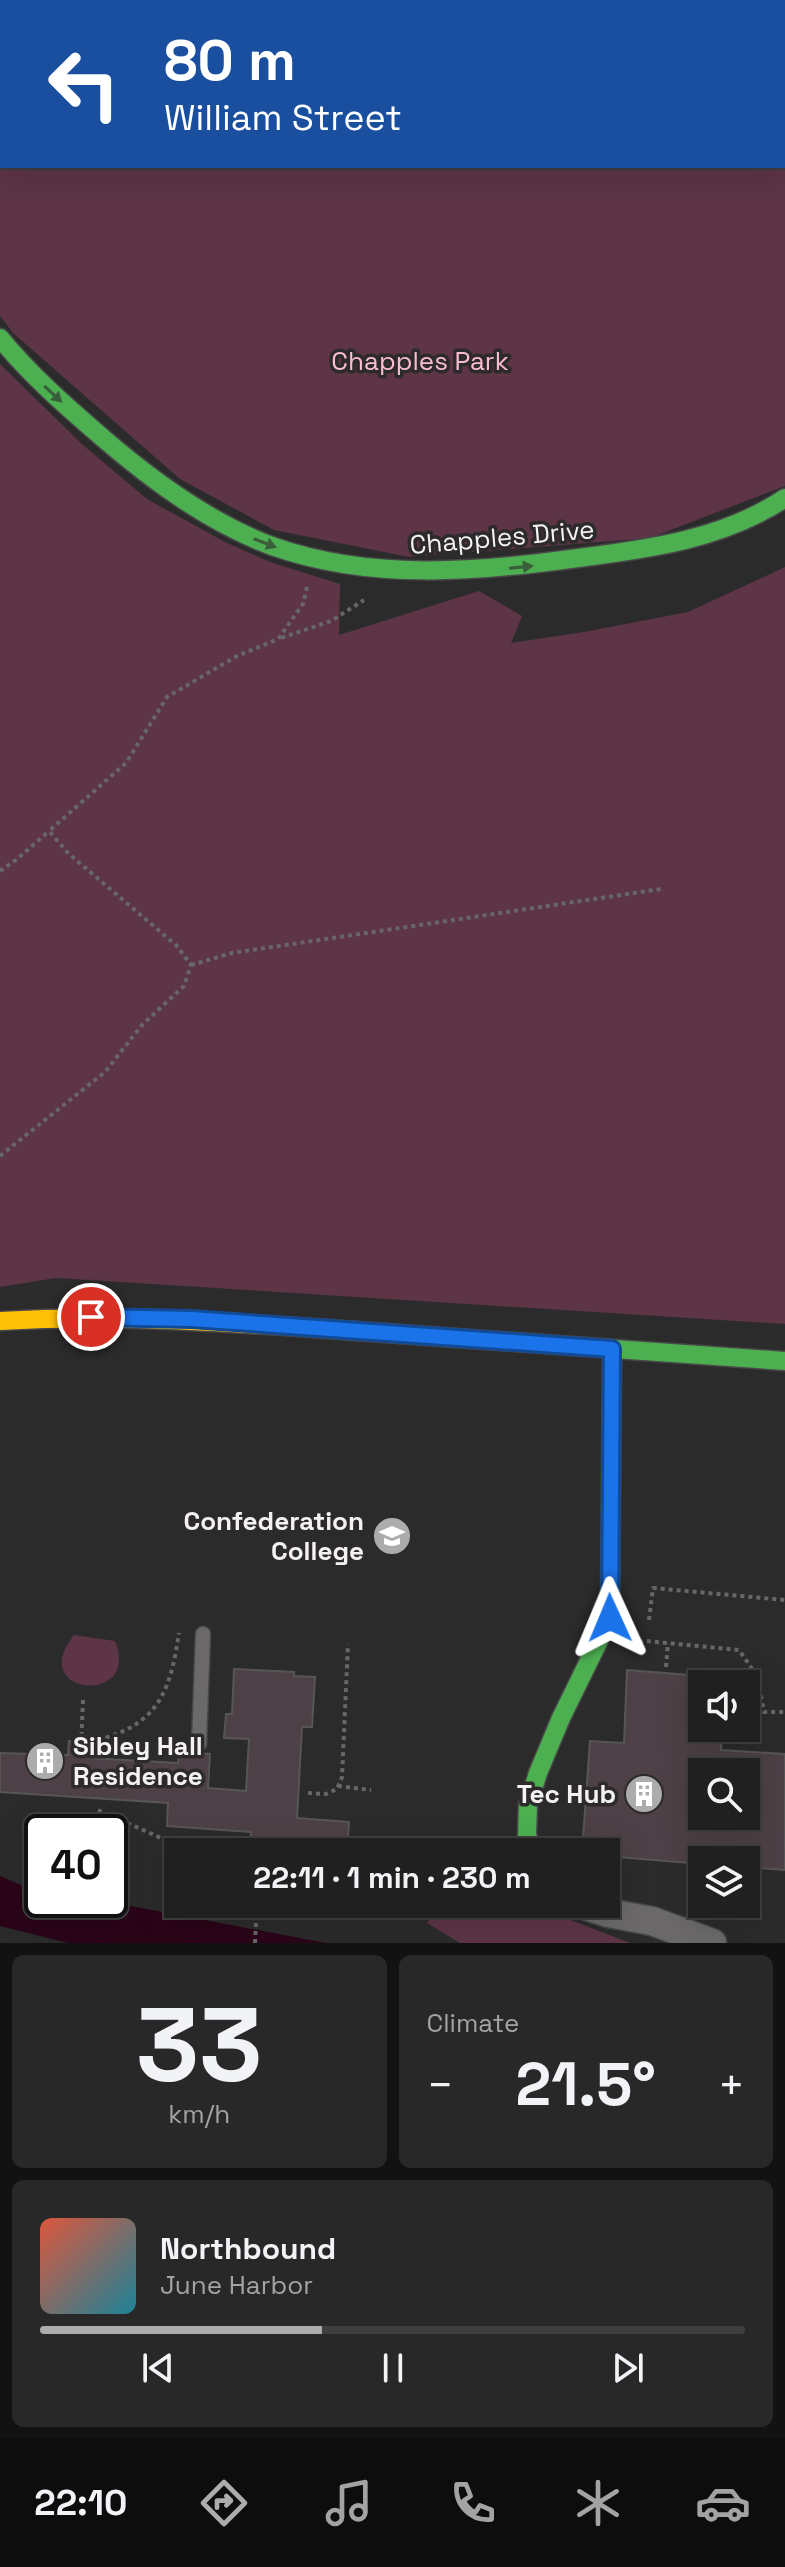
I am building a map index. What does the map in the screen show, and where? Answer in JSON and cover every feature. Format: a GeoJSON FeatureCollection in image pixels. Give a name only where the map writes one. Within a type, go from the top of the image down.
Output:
{"type":"FeatureCollection","features":[{"type":"Feature","properties":{"kind":"street","name":"Chapples Drive"},"geometry":{"type":"LineString","coordinates":[[0,338],[38,381],[68,408],[127,458],[191,504],[264,543],[348,566],[420,573],[500,569],[622,553],[701,535],[760,513],[785,498]]}},
{"type":"Feature","properties":{"kind":"street"},"geometry":{"type":"LineString","coordinates":[[0,1321],[67,1317],[164,1318],[785,1361]]}},
{"type":"Feature","properties":{"kind":"street"},"geometry":{"type":"LineString","coordinates":[[528,1838],[528,1805],[538,1773],[610,1618],[612,1349]]}},
{"type":"Feature","properties":{"kind":"street"},"geometry":{"type":"LineString","coordinates":[[620,1915],[652,1921],[712,1943]]}},
{"type":"Feature","properties":{"kind":"lane"},"geometry":{"type":"LineString","coordinates":[[199,1744],[203,1634]]}},
{"type":"Feature","properties":{"kind":"path"},"geometry":{"type":"LineString","coordinates":[[278,639],[303,604],[311,557]]}},
{"type":"Feature","properties":{"kind":"path"},"geometry":{"type":"LineString","coordinates":[[0,871],[126,763],[167,697],[237,656],[331,621],[356,607],[373,592],[389,570]]}},
{"type":"Feature","properties":{"kind":"path"},"geometry":{"type":"LineString","coordinates":[[49,831],[68,853],[177,946],[191,965]]}},
{"type":"Feature","properties":{"kind":"path"},"geometry":{"type":"LineString","coordinates":[[191,965],[232,953],[661,889]]}},
{"type":"Feature","properties":{"kind":"path"},"geometry":{"type":"LineString","coordinates":[[0,1156],[105,1072],[142,1025],[184,986],[191,965]]}},
{"type":"Feature","properties":{"kind":"path"},"geometry":{"type":"LineString","coordinates":[[649,1620],[653,1588],[785,1600]]}},
{"type":"Feature","properties":{"kind":"path"},"geometry":{"type":"LineString","coordinates":[[83,1700],[81,1746],[140,1722],[161,1697],[174,1666],[179,1633]]}},
{"type":"Feature","properties":{"kind":"path"},"geometry":{"type":"LineString","coordinates":[[619,1651],[632,1643],[739,1650],[757,1676],[764,1712],[785,1712]]}},
{"type":"Feature","properties":{"kind":"path"},"geometry":{"type":"LineString","coordinates":[[666,1667],[668,1643]]}},
{"type":"Feature","properties":{"kind":"path"},"geometry":{"type":"LineString","coordinates":[[308,1793],[326,1794],[338,1786],[342,1777],[348,1644]]}},
{"type":"Feature","properties":{"kind":"path"},"geometry":{"type":"LineString","coordinates":[[338,1786],[371,1790]]}},
{"type":"Feature","properties":{"kind":"path"},"geometry":{"type":"LineString","coordinates":[[98,1810],[164,1839]]}},
{"type":"Feature","properties":{"kind":"path"},"geometry":{"type":"LineString","coordinates":[[255,1943],[256,1918]]}},
{"type":"Feature","properties":{"kind":"green space","name":"Chapples Park"},"geometry":{"type":"Polygon","coordinates":[[[0,168],[785,168],[785,486],[650,538],[409,557],[274,530],[180,479],[13,333],[0,316],[0,168]]]}},
{"type":"Feature","properties":{"kind":"green space"},"geometry":{"type":"Polygon","coordinates":[[[0,364],[83,445],[147,499],[225,542],[270,562],[340,584],[339,635],[479,591],[522,616],[511,643],[584,632],[688,612],[785,567],[785,1324],[56,1278],[0,1287],[0,364]]]}},
{"type":"Feature","properties":{"kind":"green space"},"geometry":{"type":"Polygon","coordinates":[[[74,1635],[115,1641],[119,1662],[113,1676],[101,1684],[86,1685],[73,1681],[64,1671],[63,1655],[74,1635]]]}},
{"type":"Feature","properties":{"kind":"green space"},"geometry":{"type":"Polygon","coordinates":[[[431,1918],[565,1918],[630,1943],[460,1943],[427,1923],[431,1918]]]}},
{"type":"Feature","properties":{"kind":"shaded area"},"geometry":{"type":"Polygon","coordinates":[[[0,1876],[24,1886],[24,1918],[128,1918],[128,1905],[164,1912],[164,1918],[194,1918],[326,1943],[68,1943],[0,1926],[0,1876]]]}},
{"type":"Feature","properties":{"kind":"building","name":"Sibley Hall Residence"},"geometry":{"type":"Polygon","coordinates":[[[234,1669],[294,1672],[294,1676],[315,1677],[312,1727],[302,1727],[297,1818],[349,1822],[348,1838],[251,1838],[251,1832],[167,1826],[168,1803],[0,1792],[0,1753],[68,1755],[69,1741],[91,1742],[90,1758],[178,1763],[179,1752],[210,1754],[208,1788],[246,1791],[249,1739],[224,1738],[226,1714],[232,1714],[234,1669]]]}},
{"type":"Feature","properties":{"kind":"building","name":"Tec Hub"},"geometry":{"type":"Polygon","coordinates":[[[627,1670],[688,1675],[688,1742],[721,1742],[721,1750],[785,1754],[785,1870],[760,1868],[760,1846],[688,1846],[688,1863],[620,1857],[620,1838],[583,1838],[590,1741],[624,1743],[627,1670]]]}},
{"type":"Feature","properties":{"kind":"traffic: fast"},"geometry":{"type":"LineString","coordinates":[[0,338],[63,403],[163,486],[249,537],[309,557],[347,565],[463,570],[632,551],[711,533],[762,512],[785,498]]}},
{"type":"Feature","properties":{"kind":"traffic: fast"},"geometry":{"type":"LineString","coordinates":[[357,1331],[785,1361]]}},
{"type":"Feature","properties":{"kind":"traffic: fast"},"geometry":{"type":"LineString","coordinates":[[528,1838],[528,1805],[538,1773],[610,1618],[612,1349]]}},
{"type":"Feature","properties":{"kind":"traffic: slow"},"geometry":{"type":"LineString","coordinates":[[0,1321],[134,1319],[357,1331]]}},
{"type":"Feature","properties":{"kind":"place","name":"Confederation College"},"geometry":{"type":"Point","coordinates":[392,1536]}},
{"type":"Feature","properties":{"kind":"place","name":"Sibley Hall Residence"},"geometry":{"type":"Point","coordinates":[45,1761]}},
{"type":"Feature","properties":{"kind":"place","name":"Tec Hub"},"geometry":{"type":"Point","coordinates":[644,1794]}},
{"type":"Feature","properties":{"kind":"route"},"geometry":{"type":"LineString","coordinates":[[91,1317],[192,1319],[612,1349],[610,1618]]}}]}
